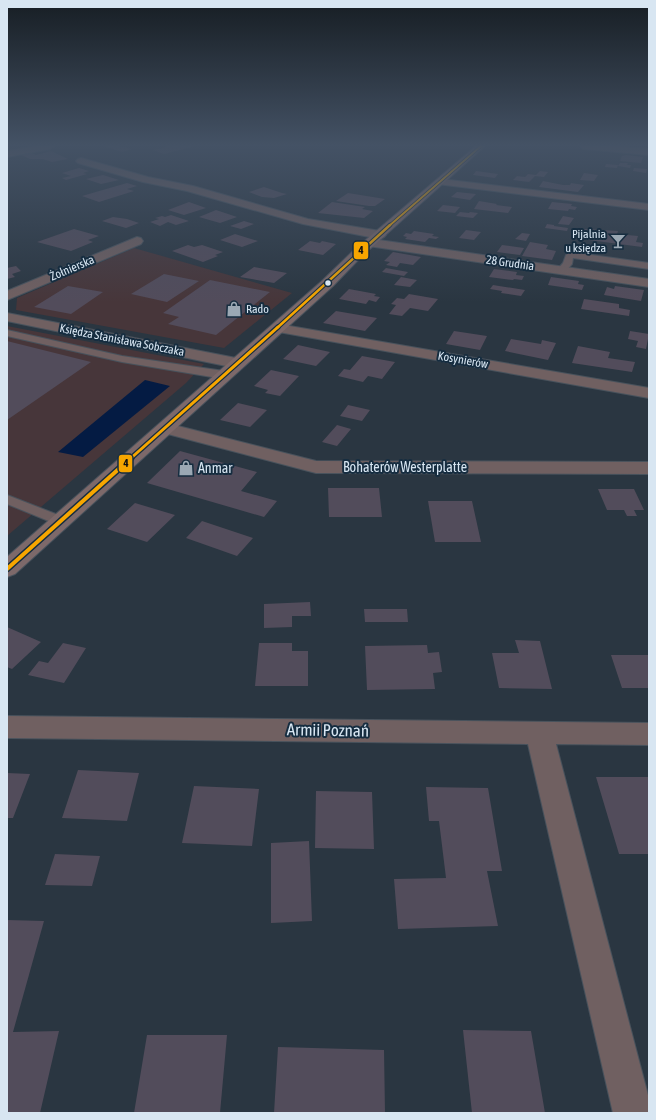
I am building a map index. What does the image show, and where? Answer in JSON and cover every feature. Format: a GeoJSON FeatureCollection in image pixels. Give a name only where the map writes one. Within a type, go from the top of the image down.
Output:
{"type":"FeatureCollection","features":[{"type":"Feature","properties":{"kind":"street","name":"28 Grudnia"},"geometry":{"type":"LineString","coordinates":[[225,198],[307,222],[376,239],[562,270],[647,282]]}},
{"type":"Feature","properties":{"kind":"street"},"geometry":{"type":"LineString","coordinates":[[7,569],[166,428],[236,363],[278,328],[422,198]]}},
{"type":"Feature","properties":{"kind":"street"},"geometry":{"type":"LineString","coordinates":[[576,198],[649,207]]}},
{"type":"Feature","properties":{"kind":"street","name":"Żołnierska"},"geometry":{"type":"LineString","coordinates":[[7,296],[137,241]]}},
{"type":"Feature","properties":{"kind":"street","name":"Księdza Stanisława Sobczaka"},"geometry":{"type":"LineString","coordinates":[[7,317],[236,363]]}},
{"type":"Feature","properties":{"kind":"street","name":"Kosynierów"},"geometry":{"type":"LineString","coordinates":[[278,328],[649,393]]}},
{"type":"Feature","properties":{"kind":"street","name":"Bohaterów Westerplatte"},"geometry":{"type":"LineString","coordinates":[[166,428],[316,467],[649,468]]}},
{"type":"Feature","properties":{"kind":"street","name":"Armii Poznań"},"geometry":{"type":"LineString","coordinates":[[7,727],[649,734]]}},
{"type":"Feature","properties":{"kind":"street"},"geometry":{"type":"LineString","coordinates":[[539,733],[633,1113]]}},
{"type":"Feature","properties":{"kind":"lane"},"geometry":{"type":"LineString","coordinates":[[562,270],[567,264],[570,255],[649,266]]}},
{"type":"Feature","properties":{"kind":"lane"},"geometry":{"type":"LineString","coordinates":[[647,282],[649,269]]}},
{"type":"Feature","properties":{"kind":"lane"},"geometry":{"type":"LineString","coordinates":[[7,333],[122,359],[224,375]]}},
{"type":"Feature","properties":{"kind":"lane"},"geometry":{"type":"LineString","coordinates":[[7,499],[61,521]]}},
{"type":"Feature","properties":{"kind":"shaded area"},"geometry":{"type":"Polygon","coordinates":[[[134,248],[292,293],[224,348],[16,310],[17,298],[134,248]]]}},
{"type":"Feature","properties":{"kind":"shaded area"},"geometry":{"type":"Polygon","coordinates":[[[7,326],[204,364],[186,383],[7,536],[7,326]]]}},
{"type":"Feature","properties":{"kind":"water"},"geometry":{"type":"Polygon","coordinates":[[[145,380],[170,386],[83,457],[58,452],[145,380]]]}},
{"type":"Feature","properties":{"kind":"building"},"geometry":{"type":"Polygon","coordinates":[[[88,198],[111,198],[99,202],[88,198]]]}},
{"type":"Feature","properties":{"kind":"building"},"geometry":{"type":"Polygon","coordinates":[[[340,198],[385,199],[375,206],[336,201],[340,198]]]}},
{"type":"Feature","properties":{"kind":"building"},"geometry":{"type":"Polygon","coordinates":[[[459,198],[472,198],[470,200],[459,198]]]}},
{"type":"Feature","properties":{"kind":"building"},"geometry":{"type":"Polygon","coordinates":[[[479,201],[512,207],[508,213],[474,209],[479,201]]]}},
{"type":"Feature","properties":{"kind":"building"},"geometry":{"type":"Polygon","coordinates":[[[189,202],[206,208],[184,215],[168,210],[189,202]]]}},
{"type":"Feature","properties":{"kind":"building"},"geometry":{"type":"Polygon","coordinates":[[[332,202],[365,207],[362,209],[373,211],[364,218],[318,213],[332,202]]]}},
{"type":"Feature","properties":{"kind":"building"},"geometry":{"type":"Polygon","coordinates":[[[552,202],[572,204],[571,206],[577,207],[575,210],[569,209],[568,211],[548,209],[552,202]]]}},
{"type":"Feature","properties":{"kind":"building"},"geometry":{"type":"Polygon","coordinates":[[[443,205],[460,207],[455,213],[437,211],[443,205]]]}},
{"type":"Feature","properties":{"kind":"building"},"geometry":{"type":"Polygon","coordinates":[[[216,210],[237,217],[220,223],[199,217],[216,210]]]}},
{"type":"Feature","properties":{"kind":"building"},"geometry":{"type":"Polygon","coordinates":[[[460,212],[478,213],[473,218],[456,216],[460,212]]]}},
{"type":"Feature","properties":{"kind":"building"},"geometry":{"type":"Polygon","coordinates":[[[171,215],[189,221],[176,225],[168,222],[160,226],[150,222],[159,219],[155,218],[171,215]]]}},
{"type":"Feature","properties":{"kind":"building"},"geometry":{"type":"Polygon","coordinates":[[[563,216],[574,218],[569,225],[558,224],[563,216]]]}},
{"type":"Feature","properties":{"kind":"building"},"geometry":{"type":"Polygon","coordinates":[[[113,217],[139,223],[126,228],[102,221],[113,217]]]}},
{"type":"Feature","properties":{"kind":"building"},"geometry":{"type":"Polygon","coordinates":[[[244,221],[254,224],[241,229],[230,226],[244,221]]]}},
{"type":"Feature","properties":{"kind":"building"},"geometry":{"type":"Polygon","coordinates":[[[547,224],[568,228],[567,231],[545,228],[547,224]]]}},
{"type":"Feature","properties":{"kind":"building"},"geometry":{"type":"Polygon","coordinates":[[[74,229],[99,236],[88,240],[93,242],[71,251],[37,242],[74,229]]]}},
{"type":"Feature","properties":{"kind":"building"},"geometry":{"type":"Polygon","coordinates":[[[585,229],[618,231],[617,234],[638,236],[636,242],[643,243],[642,247],[581,239],[585,229]]]}},
{"type":"Feature","properties":{"kind":"building"},"geometry":{"type":"Polygon","coordinates":[[[466,230],[481,232],[474,240],[459,238],[466,230]]]}},
{"type":"Feature","properties":{"kind":"building"},"geometry":{"type":"Polygon","coordinates":[[[414,231],[434,234],[432,236],[439,237],[436,239],[429,238],[425,242],[405,239],[407,237],[403,236],[406,233],[411,234],[414,231]]]}},
{"type":"Feature","properties":{"kind":"building"},"geometry":{"type":"Polygon","coordinates":[[[522,233],[530,234],[526,241],[515,239],[522,233]]]}},
{"type":"Feature","properties":{"kind":"building"},"geometry":{"type":"Polygon","coordinates":[[[235,234],[258,241],[242,247],[220,240],[235,234]]]}},
{"type":"Feature","properties":{"kind":"building"},"geometry":{"type":"Polygon","coordinates":[[[310,241],[320,243],[322,241],[336,244],[323,255],[298,250],[310,241]]]}},
{"type":"Feature","properties":{"kind":"building"},"geometry":{"type":"Polygon","coordinates":[[[530,242],[548,245],[546,249],[556,251],[552,260],[522,256],[530,242]]]}},
{"type":"Feature","properties":{"kind":"building"},"geometry":{"type":"Polygon","coordinates":[[[188,245],[194,247],[202,245],[223,252],[215,255],[218,256],[203,262],[172,251],[188,245]]]}},
{"type":"Feature","properties":{"kind":"building"},"geometry":{"type":"Polygon","coordinates":[[[502,245],[524,248],[520,255],[497,252],[502,245]]]}},
{"type":"Feature","properties":{"kind":"building"},"geometry":{"type":"Polygon","coordinates":[[[393,252],[421,257],[413,265],[400,263],[397,267],[386,265],[390,262],[384,261],[393,252]]]}},
{"type":"Feature","properties":{"kind":"building"},"geometry":{"type":"Polygon","coordinates":[[[16,266],[21,271],[12,274],[15,277],[7,279],[7,268],[16,266]]]}},
{"type":"Feature","properties":{"kind":"building"},"geometry":{"type":"Polygon","coordinates":[[[254,267],[287,273],[274,283],[240,277],[254,267]]]}},
{"type":"Feature","properties":{"kind":"building"},"geometry":{"type":"Polygon","coordinates":[[[386,268],[408,272],[404,276],[382,272],[386,268]]]}},
{"type":"Feature","properties":{"kind":"building"},"geometry":{"type":"Polygon","coordinates":[[[494,269],[517,272],[516,275],[524,276],[522,280],[489,277],[494,269]]]}},
{"type":"Feature","properties":{"kind":"building"},"geometry":{"type":"Polygon","coordinates":[[[164,274],[199,281],[167,302],[131,294],[164,274]]]}},
{"type":"Feature","properties":{"kind":"building"},"geometry":{"type":"Polygon","coordinates":[[[401,277],[417,280],[410,287],[394,285],[401,277]]]}},
{"type":"Feature","properties":{"kind":"building"},"geometry":{"type":"Polygon","coordinates":[[[551,277],[579,281],[578,284],[584,285],[582,290],[548,285],[551,277]]]}},
{"type":"Feature","properties":{"kind":"building"},"geometry":{"type":"Polygon","coordinates":[[[210,280],[270,292],[216,335],[168,324],[179,317],[163,313],[210,280]]]}},
{"type":"Feature","properties":{"kind":"building"},"geometry":{"type":"Polygon","coordinates":[[[493,285],[525,290],[521,296],[501,293],[502,291],[490,289],[493,285]]]}},
{"type":"Feature","properties":{"kind":"building"},"geometry":{"type":"Polygon","coordinates":[[[68,286],[103,292],[71,314],[34,307],[68,286]]]}},
{"type":"Feature","properties":{"kind":"building"},"geometry":{"type":"Polygon","coordinates":[[[615,286],[644,290],[641,301],[604,295],[607,287],[614,289],[615,286]]]}},
{"type":"Feature","properties":{"kind":"building"},"geometry":{"type":"Polygon","coordinates":[[[349,289],[376,294],[374,296],[380,297],[376,302],[369,300],[366,304],[339,299],[349,289]]]}},
{"type":"Feature","properties":{"kind":"building"},"geometry":{"type":"Polygon","coordinates":[[[409,294],[438,299],[428,311],[410,308],[402,316],[389,314],[396,305],[391,304],[397,298],[404,299],[409,294]]]}},
{"type":"Feature","properties":{"kind":"building"},"geometry":{"type":"Polygon","coordinates":[[[584,299],[619,304],[619,308],[630,310],[629,316],[581,309],[584,299]]]}},
{"type":"Feature","properties":{"kind":"building"},"geometry":{"type":"Polygon","coordinates":[[[336,311],[377,318],[365,331],[323,323],[336,311]]]}},
{"type":"Feature","properties":{"kind":"building"},"geometry":{"type":"Polygon","coordinates":[[[454,331],[487,336],[480,350],[446,344],[454,331]]]}},
{"type":"Feature","properties":{"kind":"building"},"geometry":{"type":"Polygon","coordinates":[[[630,331],[649,334],[646,349],[636,347],[638,341],[628,339],[630,331]]]}},
{"type":"Feature","properties":{"kind":"building"},"geometry":{"type":"Polygon","coordinates":[[[511,339],[541,344],[542,340],[556,343],[548,360],[505,351],[511,339]]]}},
{"type":"Feature","properties":{"kind":"building"},"geometry":{"type":"Polygon","coordinates":[[[7,341],[91,362],[7,420],[7,341]]]}},
{"type":"Feature","properties":{"kind":"building"},"geometry":{"type":"Polygon","coordinates":[[[298,345],[330,352],[316,366],[283,359],[298,345]]]}},
{"type":"Feature","properties":{"kind":"building"},"geometry":{"type":"Polygon","coordinates":[[[578,346],[610,352],[608,358],[635,362],[632,372],[572,363],[578,346]]]}},
{"type":"Feature","properties":{"kind":"building"},"geometry":{"type":"Polygon","coordinates":[[[362,356],[395,362],[382,379],[368,376],[363,382],[338,376],[344,369],[350,370],[362,356]]]}},
{"type":"Feature","properties":{"kind":"building"},"geometry":{"type":"Polygon","coordinates":[[[271,370],[299,376],[280,396],[265,393],[268,390],[254,386],[271,370]]]}},
{"type":"Feature","properties":{"kind":"building"},"geometry":{"type":"Polygon","coordinates":[[[238,403],[267,410],[250,427],[220,420],[238,403]]]}},
{"type":"Feature","properties":{"kind":"building"},"geometry":{"type":"Polygon","coordinates":[[[348,405],[370,410],[362,421],[340,416],[348,405]]]}},
{"type":"Feature","properties":{"kind":"building"},"geometry":{"type":"Polygon","coordinates":[[[337,425],[351,429],[337,446],[322,442],[337,425]]]}},
{"type":"Feature","properties":{"kind":"building"},"geometry":{"type":"Polygon","coordinates":[[[180,451],[257,472],[241,491],[277,501],[264,517],[147,483],[180,451]]]}},
{"type":"Feature","properties":{"kind":"building"},"geometry":{"type":"Polygon","coordinates":[[[328,488],[379,488],[382,517],[329,517],[328,488]]]}},
{"type":"Feature","properties":{"kind":"building"},"geometry":{"type":"Polygon","coordinates":[[[598,489],[634,489],[644,510],[634,510],[637,516],[627,516],[624,510],[607,510],[598,489]]]}},
{"type":"Feature","properties":{"kind":"building"},"geometry":{"type":"Polygon","coordinates":[[[428,501],[472,501],[481,542],[435,542],[428,501]]]}},
{"type":"Feature","properties":{"kind":"building"},"geometry":{"type":"Polygon","coordinates":[[[135,503],[175,515],[147,542],[107,529],[135,503]]]}},
{"type":"Feature","properties":{"kind":"building"},"geometry":{"type":"Polygon","coordinates":[[[202,521],[253,538],[237,556],[186,538],[202,521]]]}},
{"type":"Feature","properties":{"kind":"building"},"geometry":{"type":"Polygon","coordinates":[[[310,602],[311,616],[292,616],[292,627],[264,628],[264,604],[310,602]]]}},
{"type":"Feature","properties":{"kind":"building"},"geometry":{"type":"Polygon","coordinates":[[[364,609],[407,609],[408,622],[365,622],[364,609]]]}},
{"type":"Feature","properties":{"kind":"building"},"geometry":{"type":"Polygon","coordinates":[[[7,627],[41,642],[12,669],[7,667],[7,627]]]}},
{"type":"Feature","properties":{"kind":"building"},"geometry":{"type":"Polygon","coordinates":[[[515,640],[540,641],[552,689],[499,688],[492,653],[519,653],[515,640]]]}},
{"type":"Feature","properties":{"kind":"building"},"geometry":{"type":"Polygon","coordinates":[[[63,643],[86,648],[64,683],[28,675],[39,661],[48,663],[63,643]]]}},
{"type":"Feature","properties":{"kind":"building"},"geometry":{"type":"Polygon","coordinates":[[[259,643],[292,643],[292,651],[308,651],[308,686],[255,686],[259,643]]]}},
{"type":"Feature","properties":{"kind":"building"},"geometry":{"type":"Polygon","coordinates":[[[427,645],[428,653],[439,652],[442,672],[433,673],[435,689],[367,690],[365,646],[427,645]]]}},
{"type":"Feature","properties":{"kind":"building"},"geometry":{"type":"Polygon","coordinates":[[[611,655],[649,655],[649,688],[622,688],[611,655]]]}},
{"type":"Feature","properties":{"kind":"building"},"geometry":{"type":"Polygon","coordinates":[[[78,770],[139,773],[127,821],[62,818],[78,770]]]}},
{"type":"Feature","properties":{"kind":"building"},"geometry":{"type":"Polygon","coordinates":[[[7,773],[30,774],[13,818],[7,818],[7,773]]]}},
{"type":"Feature","properties":{"kind":"building"},"geometry":{"type":"Polygon","coordinates":[[[596,777],[649,777],[649,854],[619,854],[596,777]]]}},
{"type":"Feature","properties":{"kind":"building"},"geometry":{"type":"Polygon","coordinates":[[[194,786],[259,789],[252,846],[182,843],[194,786]]]}},
{"type":"Feature","properties":{"kind":"building"},"geometry":{"type":"Polygon","coordinates":[[[426,787],[488,788],[502,871],[487,871],[498,926],[398,929],[394,879],[446,878],[439,821],[429,821],[426,787]]]}},
{"type":"Feature","properties":{"kind":"building"},"geometry":{"type":"Polygon","coordinates":[[[316,791],[372,792],[374,849],[315,848],[316,791]]]}},
{"type":"Feature","properties":{"kind":"building"},"geometry":{"type":"Polygon","coordinates":[[[309,841],[312,921],[271,923],[271,843],[309,841]]]}},
{"type":"Feature","properties":{"kind":"building"},"geometry":{"type":"Polygon","coordinates":[[[55,854],[100,856],[92,886],[45,885],[55,854]]]}},
{"type":"Feature","properties":{"kind":"building"},"geometry":{"type":"Polygon","coordinates":[[[7,920],[44,921],[13,1032],[59,1031],[40,1113],[7,1113],[7,920]]]}},
{"type":"Feature","properties":{"kind":"building"},"geometry":{"type":"Polygon","coordinates":[[[463,1030],[531,1031],[545,1113],[472,1113],[463,1030]]]}},
{"type":"Feature","properties":{"kind":"building"},"geometry":{"type":"Polygon","coordinates":[[[147,1035],[227,1035],[220,1113],[134,1113],[147,1035]]]}},
{"type":"Feature","properties":{"kind":"building"},"geometry":{"type":"Polygon","coordinates":[[[278,1047],[384,1050],[385,1113],[274,1113],[278,1047]]]}},
{"type":"Feature","properties":{"kind":"transit line","name":"4"},"geometry":{"type":"LineString","coordinates":[[7,569],[328,283],[358,253],[421,198]]}},
{"type":"Feature","properties":{"kind":"place","name":"Pijalnia u księdza"},"geometry":{"type":"Point","coordinates":[618,241]}},
{"type":"Feature","properties":{"kind":"place","name":"Rado"},"geometry":{"type":"Point","coordinates":[234,309]}},
{"type":"Feature","properties":{"kind":"place","name":"Anmar"},"geometry":{"type":"Point","coordinates":[186,468]}}]}
